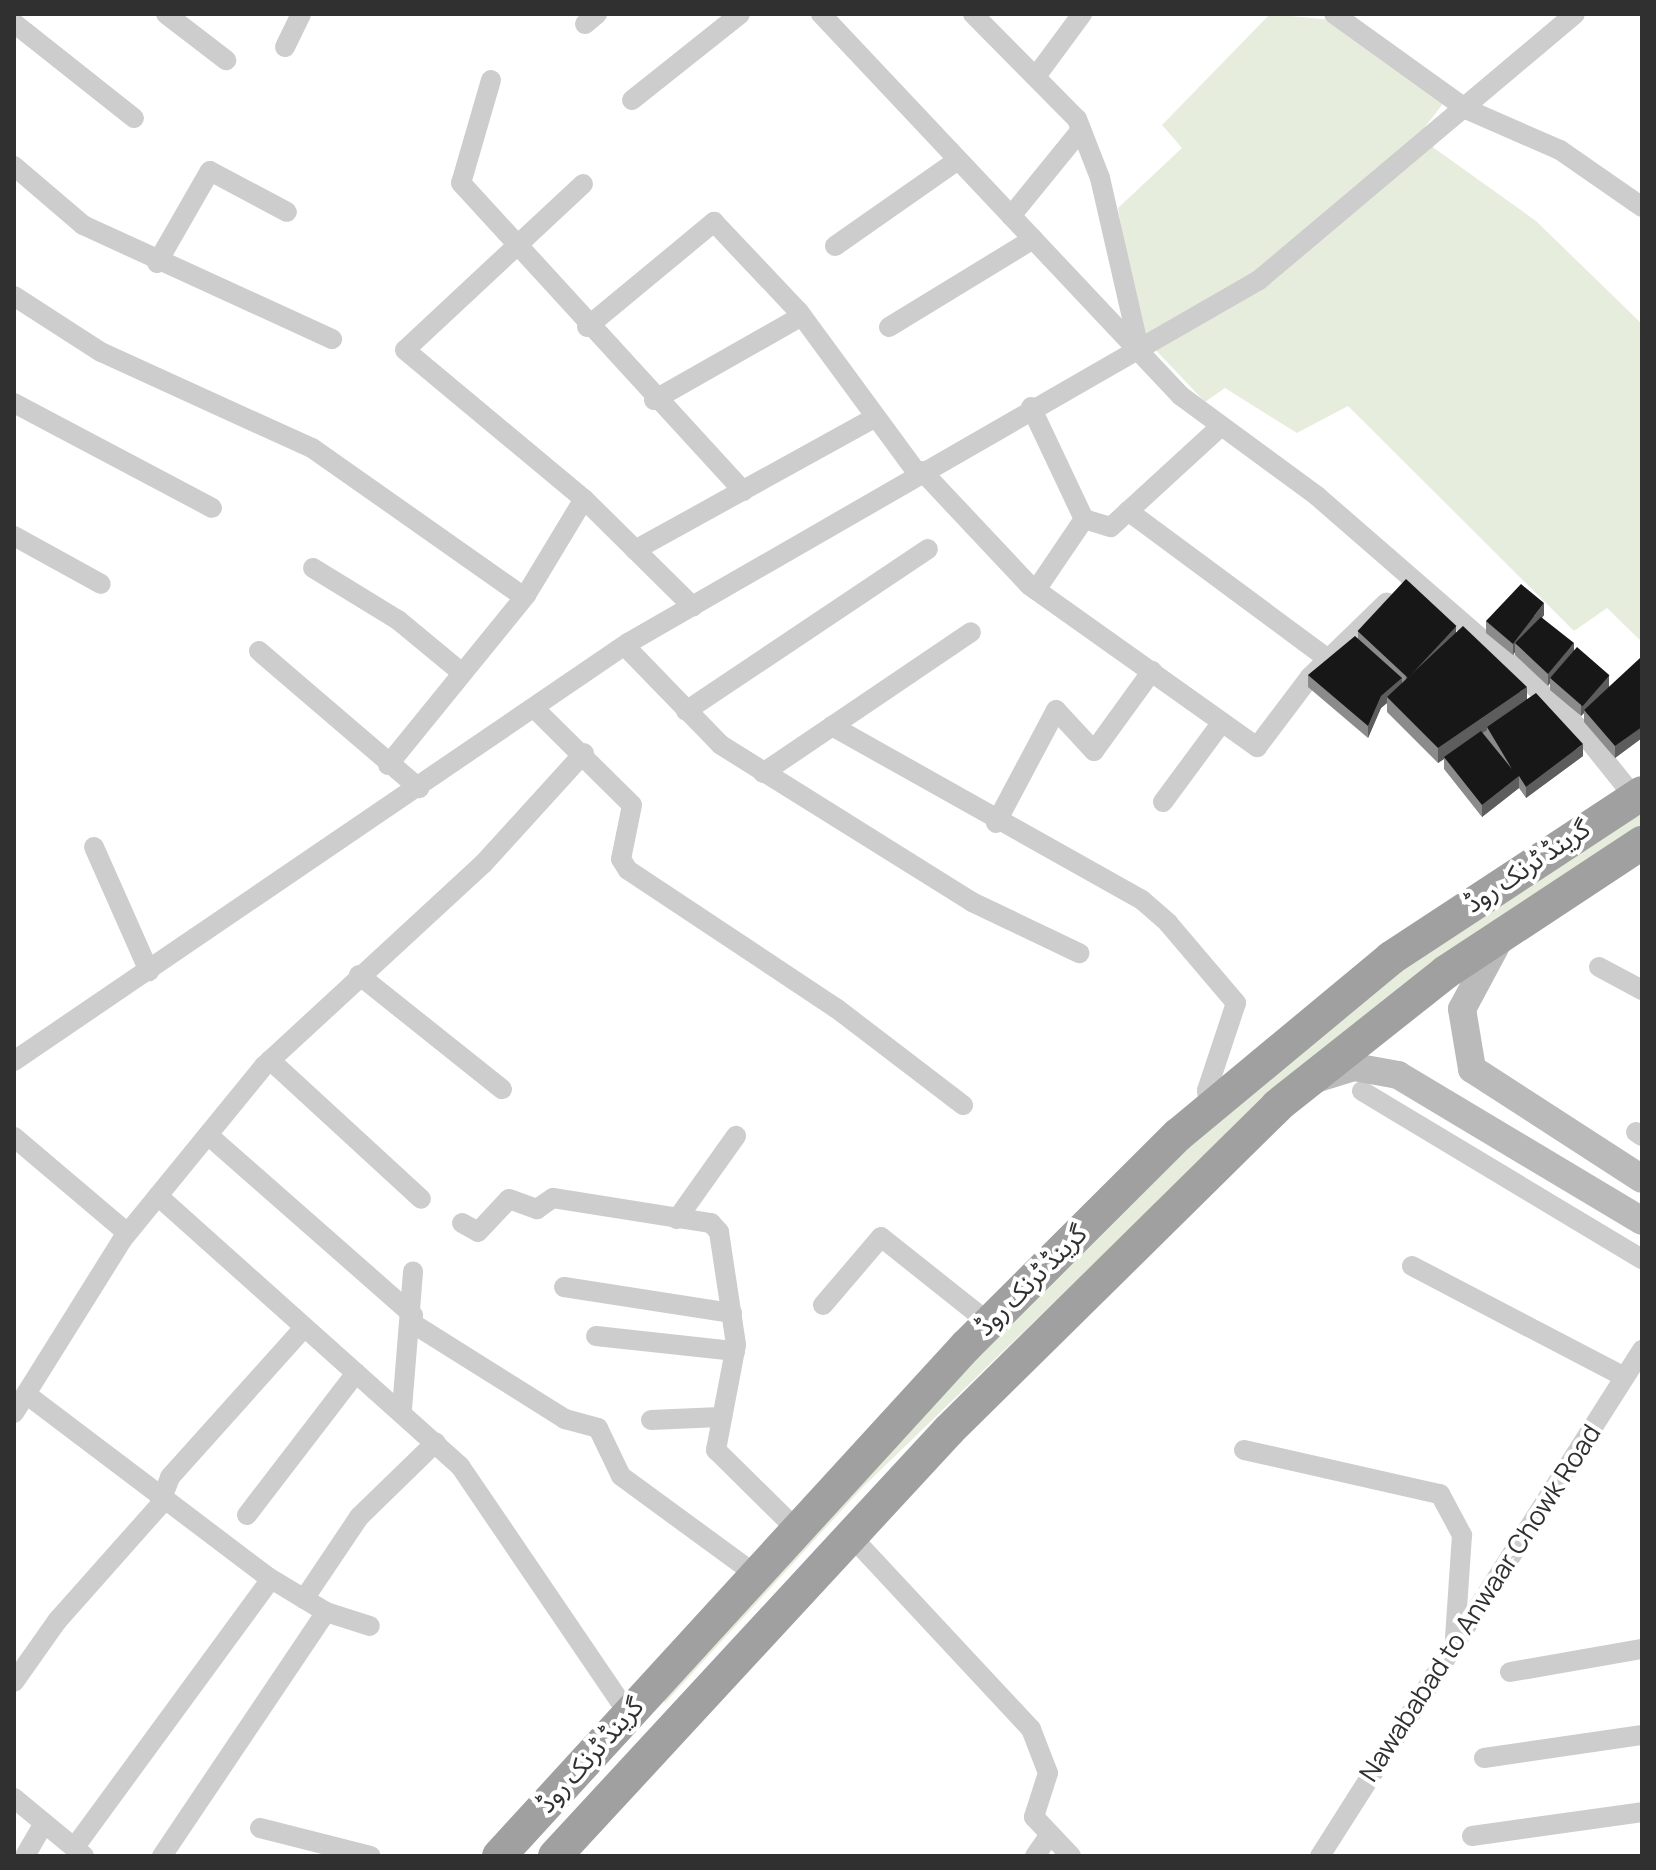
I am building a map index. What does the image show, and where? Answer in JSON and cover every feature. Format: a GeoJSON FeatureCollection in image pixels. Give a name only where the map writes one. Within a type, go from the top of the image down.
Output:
{"type":"FeatureCollection","features":[{"type":"Feature","properties":{"kind":"highway","name":"گرینڈ ٹرنک روڈ"},"geometry":{"type":"LineString","coordinates":[[499,1856],[796,1529],[989,1323],[1209,1109],[1391,958],[1638,795]]}},
{"type":"Feature","properties":{"kind":"highway","name":"گرینڈ ٹرنک روڈ"},"geometry":{"type":"LineString","coordinates":[[555,1856],[851,1536],[1133,1242],[1302,1085],[1504,932],[1642,843]]}},
{"type":"Feature","properties":{"kind":"highway"},"geometry":{"type":"LineString","coordinates":[[628,1713],[660,1742]]}},
{"type":"Feature","properties":{"kind":"main road"},"geometry":{"type":"LineString","coordinates":[[1504,932],[1462,1009],[1472,1069],[1642,1179]]}},
{"type":"Feature","properties":{"kind":"main road"},"geometry":{"type":"LineString","coordinates":[[1302,1085],[1345,1068],[1398,1075],[1642,1221]]}},
{"type":"Feature","properties":{"kind":"street"},"geometry":{"type":"LineString","coordinates":[[166,14],[226,60]]}},
{"type":"Feature","properties":{"kind":"street"},"geometry":{"type":"LineString","coordinates":[[285,47],[301,14]]}},
{"type":"Feature","properties":{"kind":"street"},"geometry":{"type":"LineString","coordinates":[[632,100],[740,14]]}},
{"type":"Feature","properties":{"kind":"street"},"geometry":{"type":"LineString","coordinates":[[821,14],[1033,239],[1219,428],[1317,496],[1579,728],[1638,795]]}},
{"type":"Feature","properties":{"kind":"street"},"geometry":{"type":"LineString","coordinates":[[973,14],[1037,75],[1081,130],[1100,178],[1139,348]]}},
{"type":"Feature","properties":{"kind":"street"},"geometry":{"type":"LineString","coordinates":[[1037,75],[1082,14]]}},
{"type":"Feature","properties":{"kind":"street"},"geometry":{"type":"LineString","coordinates":[[14,1061],[625,646],[1031,407],[1259,280],[1466,109],[1575,14]]}},
{"type":"Feature","properties":{"kind":"street"},"geometry":{"type":"LineString","coordinates":[[1338,15],[1466,109],[1560,150],[1642,207]]}},
{"type":"Feature","properties":{"kind":"street"},"geometry":{"type":"LineString","coordinates":[[14,23],[134,118]]}},
{"type":"Feature","properties":{"kind":"street"},"geometry":{"type":"LineString","coordinates":[[491,80],[461,183],[587,327],[743,491]]}},
{"type":"Feature","properties":{"kind":"street"},"geometry":{"type":"LineString","coordinates":[[1011,216],[1081,130]]}},
{"type":"Feature","properties":{"kind":"street"},"geometry":{"type":"LineString","coordinates":[[835,246],[958,160]]}},
{"type":"Feature","properties":{"kind":"street"},"geometry":{"type":"LineString","coordinates":[[14,166],[83,225],[157,263],[332,339]]}},
{"type":"Feature","properties":{"kind":"street"},"geometry":{"type":"LineString","coordinates":[[157,263],[210,171],[287,212]]}},
{"type":"Feature","properties":{"kind":"street"},"geometry":{"type":"LineString","coordinates":[[583,184],[513,245],[405,350],[584,499],[693,607]]}},
{"type":"Feature","properties":{"kind":"street"},"geometry":{"type":"LineString","coordinates":[[587,327],[714,222],[802,316],[872,419],[1036,590],[1257,747],[1328,659],[1410,578]]}},
{"type":"Feature","properties":{"kind":"street"},"geometry":{"type":"LineString","coordinates":[[889,327],[1033,239]]}},
{"type":"Feature","properties":{"kind":"street"},"geometry":{"type":"LineString","coordinates":[[14,296],[101,352],[312,448],[524,597]]}},
{"type":"Feature","properties":{"kind":"street"},"geometry":{"type":"LineString","coordinates":[[654,400],[802,316]]}},
{"type":"Feature","properties":{"kind":"street"},"geometry":{"type":"LineString","coordinates":[[14,403],[212,508]]}},
{"type":"Feature","properties":{"kind":"street"},"geometry":{"type":"LineString","coordinates":[[1031,407],[1084,519],[1111,527],[1219,428]]}},
{"type":"Feature","properties":{"kind":"street"},"geometry":{"type":"LineString","coordinates":[[635,550],[872,419]]}},
{"type":"Feature","properties":{"kind":"street"},"geometry":{"type":"LineString","coordinates":[[388,765],[524,597],[584,499]]}},
{"type":"Feature","properties":{"kind":"street"},"geometry":{"type":"LineString","coordinates":[[1128,511],[1328,659]]}},
{"type":"Feature","properties":{"kind":"street"},"geometry":{"type":"LineString","coordinates":[[1036,590],[1084,519]]}},
{"type":"Feature","properties":{"kind":"street"},"geometry":{"type":"LineString","coordinates":[[14,536],[101,584]]}},
{"type":"Feature","properties":{"kind":"street"},"geometry":{"type":"LineString","coordinates":[[686,711],[928,549]]}},
{"type":"Feature","properties":{"kind":"street"},"geometry":{"type":"LineString","coordinates":[[313,568],[398,620],[462,673]]}},
{"type":"Feature","properties":{"kind":"street"},"geometry":{"type":"LineString","coordinates":[[763,773],[971,632]]}},
{"type":"Feature","properties":{"kind":"street"},"geometry":{"type":"LineString","coordinates":[[625,646],[686,711],[763,773],[972,902],[1079,953]]}},
{"type":"Feature","properties":{"kind":"street"},"geometry":{"type":"LineString","coordinates":[[259,651],[388,765],[419,788]]}},
{"type":"Feature","properties":{"kind":"street"},"geometry":{"type":"LineString","coordinates":[[996,823],[1056,710],[1094,751],[1152,671]]}},
{"type":"Feature","properties":{"kind":"street"},"geometry":{"type":"LineString","coordinates":[[535,709],[584,753],[632,805],[621,859],[628,870],[836,1008],[963,1105]]}},
{"type":"Feature","properties":{"kind":"street"},"geometry":{"type":"LineString","coordinates":[[1163,802],[1222,722]]}},
{"type":"Feature","properties":{"kind":"street"},"geometry":{"type":"LineString","coordinates":[[832,726],[996,823],[1142,900],[1222,979],[1235,1014],[1207,1090],[1209,1109]]}},
{"type":"Feature","properties":{"kind":"street"},"geometry":{"type":"LineString","coordinates":[[14,1413],[127,1233],[270,1060],[483,864],[584,753]]}},
{"type":"Feature","properties":{"kind":"street"},"geometry":{"type":"LineString","coordinates":[[94,847],[149,971]]}},
{"type":"Feature","properties":{"kind":"street"},"geometry":{"type":"LineString","coordinates":[[1599,967],[1642,990]]}},
{"type":"Feature","properties":{"kind":"street"},"geometry":{"type":"LineString","coordinates":[[359,975],[502,1089]]}},
{"type":"Feature","properties":{"kind":"street"},"geometry":{"type":"LineString","coordinates":[[270,1060],[421,1199]]}},
{"type":"Feature","properties":{"kind":"street"},"geometry":{"type":"LineString","coordinates":[[1362,1091],[1642,1259]]}},
{"type":"Feature","properties":{"kind":"street"},"geometry":{"type":"LineString","coordinates":[[208,1135],[412,1319],[565,1419],[598,1428],[621,1476],[755,1574]]}},
{"type":"Feature","properties":{"kind":"street"},"geometry":{"type":"LineString","coordinates":[[677,1219],[736,1136]]}},
{"type":"Feature","properties":{"kind":"street"},"geometry":{"type":"LineString","coordinates":[[14,1137],[127,1233]]}},
{"type":"Feature","properties":{"kind":"street"},"geometry":{"type":"LineString","coordinates":[[158,1196],[302,1330],[402,1409],[436,1442],[529,1561],[628,1713]]}},
{"type":"Feature","properties":{"kind":"street"},"geometry":{"type":"LineString","coordinates":[[462,1223],[478,1232],[509,1199],[537,1209],[553,1198],[711,1223],[719,1232],[735,1351],[720,1417],[720,1460],[796,1529]]}},
{"type":"Feature","properties":{"kind":"street"},"geometry":{"type":"LineString","coordinates":[[823,1305],[881,1237],[989,1323]]}},
{"type":"Feature","properties":{"kind":"street"},"geometry":{"type":"LineString","coordinates":[[1412,1266],[1624,1377]]}},
{"type":"Feature","properties":{"kind":"street"},"geometry":{"type":"LineString","coordinates":[[402,1409],[412,1319],[413,1271]]}},
{"type":"Feature","properties":{"kind":"street"},"geometry":{"type":"LineString","coordinates":[[564,1287],[732,1313]]}},
{"type":"Feature","properties":{"kind":"street"},"geometry":{"type":"LineString","coordinates":[[14,1682],[160,1499],[170,1477],[302,1330]]}},
{"type":"Feature","properties":{"kind":"street"},"geometry":{"type":"LineString","coordinates":[[596,1336],[735,1351]]}},
{"type":"Feature","properties":{"kind":"street","name":"Nawababad to Anwaar Chowk Road"},"geometry":{"type":"LineString","coordinates":[[1320,1856],[1642,1350]]}},
{"type":"Feature","properties":{"kind":"street"},"geometry":{"type":"LineString","coordinates":[[247,1515],[356,1373]]}},
{"type":"Feature","properties":{"kind":"street"},"geometry":{"type":"LineString","coordinates":[[26,1394],[160,1499],[304,1599],[326,1612],[370,1626]]}},
{"type":"Feature","properties":{"kind":"street"},"geometry":{"type":"LineString","coordinates":[[651,1420],[720,1417]]}},
{"type":"Feature","properties":{"kind":"street"},"geometry":{"type":"LineString","coordinates":[[304,1599],[359,1517],[436,1442]]}},
{"type":"Feature","properties":{"kind":"street"},"geometry":{"type":"LineString","coordinates":[[1244,1450],[1440,1494],[1462,1535],[1455,1642]]}},
{"type":"Feature","properties":{"kind":"street"},"geometry":{"type":"LineString","coordinates":[[851,1536],[1031,1729],[1048,1773],[1034,1817],[1071,1856]]}},
{"type":"Feature","properties":{"kind":"street"},"geometry":{"type":"LineString","coordinates":[[14,1798],[79,1852],[267,1584]]}},
{"type":"Feature","properties":{"kind":"street"},"geometry":{"type":"LineString","coordinates":[[162,1856],[326,1612]]}},
{"type":"Feature","properties":{"kind":"street"},"geometry":{"type":"LineString","coordinates":[[1510,1672],[1642,1649]]}},
{"type":"Feature","properties":{"kind":"street"},"geometry":{"type":"LineString","coordinates":[[1484,1758],[1642,1735]]}},
{"type":"Feature","properties":{"kind":"street"},"geometry":{"type":"LineString","coordinates":[[1472,1836],[1642,1812]]}},
{"type":"Feature","properties":{"kind":"street"},"geometry":{"type":"LineString","coordinates":[[25,1856],[44,1823]]}},
{"type":"Feature","properties":{"kind":"street"},"geometry":{"type":"LineString","coordinates":[[260,1828],[371,1856]]}},
{"type":"Feature","properties":{"kind":"street"},"geometry":{"type":"LineString","coordinates":[[1035,1856],[1049,1836]]}},
{"type":"Feature","properties":{"kind":"green space"},"geometry":{"type":"Polygon","coordinates":[[[1270,14],[1332,20],[1445,101],[1425,127],[1434,148],[1536,221],[1642,324],[1642,642],[1607,608],[1574,631],[1348,406],[1297,433],[1225,388],[1205,402],[1149,343],[1134,302],[1118,208],[1182,148],[1162,125],[1270,14]]]}},
{"type":"Feature","properties":{"kind":"green space"},"geometry":{"type":"Polygon","coordinates":[[[1642,813],[1642,830],[1228,1134],[863,1487],[665,1703],[659,1692],[1099,1223],[1407,960],[1642,813]]]}},
{"type":"Feature","properties":{"kind":"building"},"geometry":{"type":"Polygon","coordinates":[[[1406,579],[1456,626],[1408,678],[1358,631],[1406,579]]]}},
{"type":"Feature","properties":{"kind":"building"},"geometry":{"type":"Polygon","coordinates":[[[1521,584],[1544,603],[1513,644],[1486,621],[1521,584]]]}},
{"type":"Feature","properties":{"kind":"building"},"geometry":{"type":"Polygon","coordinates":[[[1541,617],[1574,643],[1548,674],[1515,643],[1541,617]]]}},
{"type":"Feature","properties":{"kind":"building"},"geometry":{"type":"Polygon","coordinates":[[[1463,626],[1527,687],[1438,748],[1387,697],[1463,626]]]}},
{"type":"Feature","properties":{"kind":"building"},"geometry":{"type":"Polygon","coordinates":[[[1355,636],[1402,678],[1381,696],[1368,726],[1308,675],[1355,636]]]}},
{"type":"Feature","properties":{"kind":"building"},"geometry":{"type":"Polygon","coordinates":[[[1577,647],[1609,675],[1583,706],[1550,678],[1577,647]]]}},
{"type":"Feature","properties":{"kind":"building"},"geometry":{"type":"Polygon","coordinates":[[[1640,658],[1642,727],[1615,746],[1584,710],[1640,658]]]}},
{"type":"Feature","properties":{"kind":"building"},"geometry":{"type":"Polygon","coordinates":[[[1536,693],[1583,744],[1526,787],[1519,776],[1482,805],[1444,757],[1481,731],[1512,769],[1487,727],[1536,693]]]}}]}
